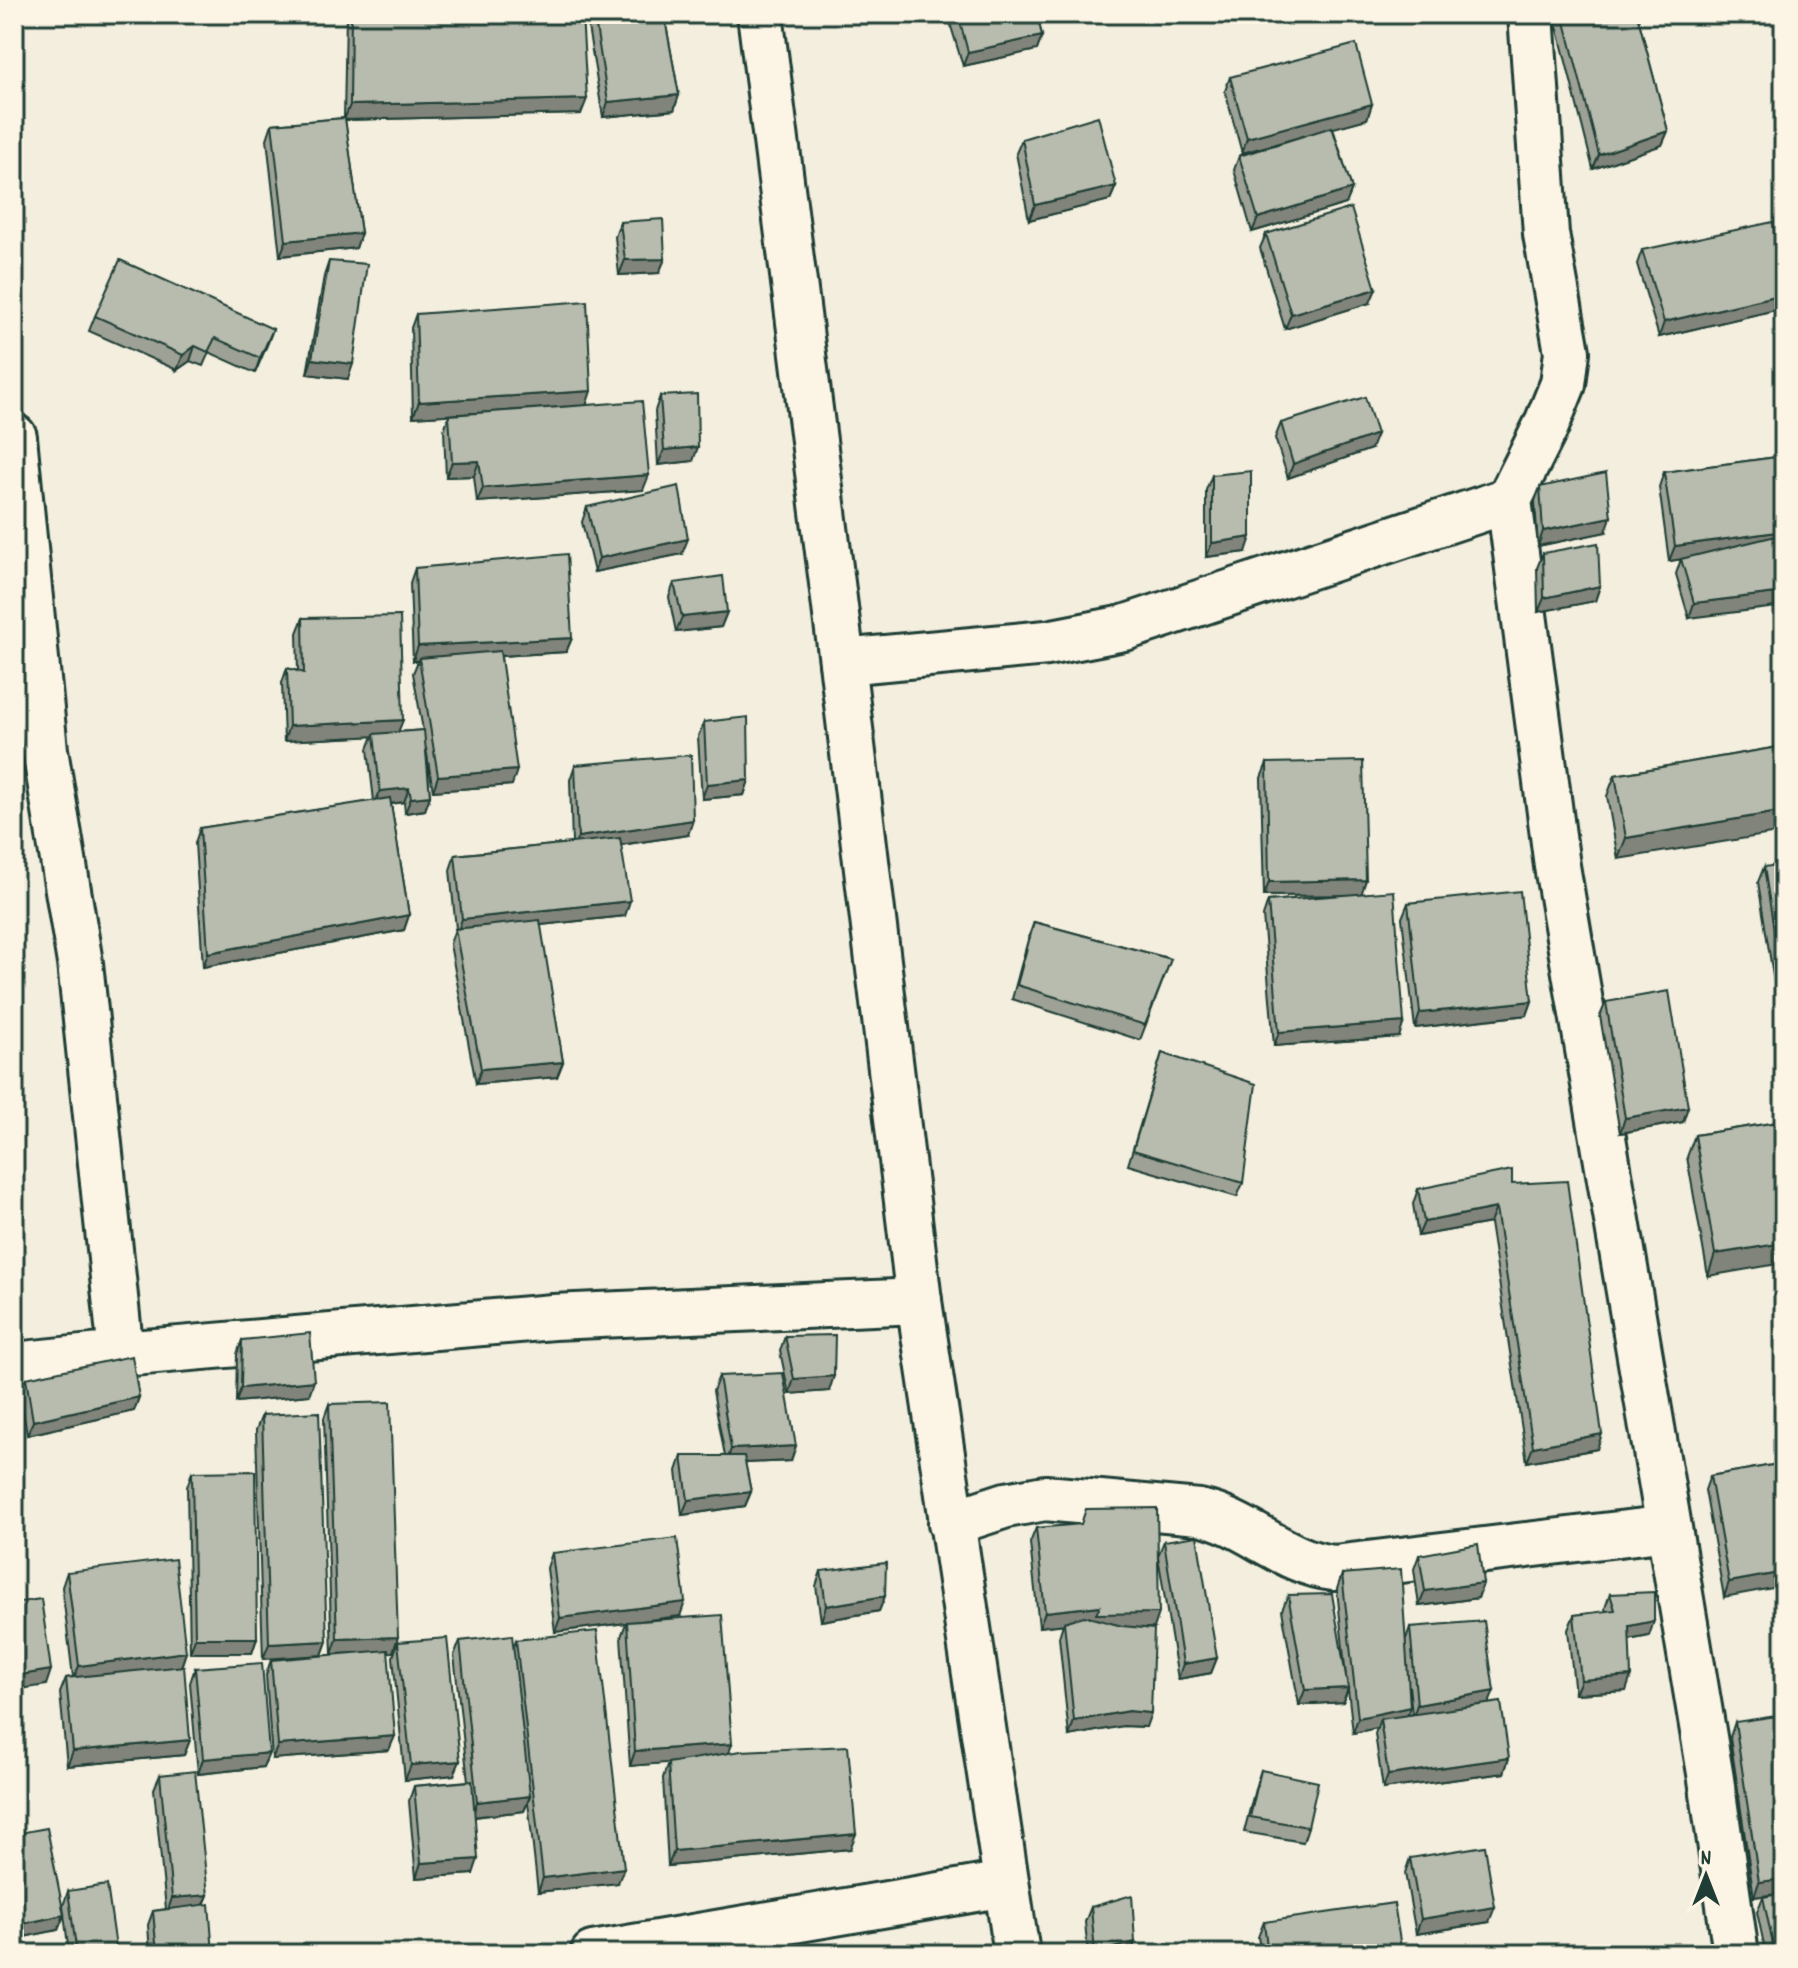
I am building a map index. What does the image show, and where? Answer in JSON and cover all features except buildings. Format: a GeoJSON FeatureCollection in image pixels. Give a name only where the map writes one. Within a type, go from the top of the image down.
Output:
{"type":"FeatureCollection","features":[{"type":"Feature","properties":{"kind":"street"},"geometry":{"type":"LineString","coordinates":[[760,14],[919,1301],[1017,1954]]}},
{"type":"Feature","properties":{"kind":"street"},"geometry":{"type":"LineString","coordinates":[[1531,14],[1546,234],[1567,352],[1563,384],[1509,500],[1557,866],[1711,1779],[1736,1954]]}},
{"type":"Feature","properties":{"kind":"street"},"geometry":{"type":"LineString","coordinates":[[14,437],[45,750],[80,963],[121,1354]]}},
{"type":"Feature","properties":{"kind":"street"},"geometry":{"type":"LineString","coordinates":[[842,662],[1047,643],[1124,628],[1509,500]]}},
{"type":"Feature","properties":{"kind":"street"},"geometry":{"type":"LineString","coordinates":[[14,1365],[553,1317],[919,1301]]}},
{"type":"Feature","properties":{"kind":"street"},"geometry":{"type":"LineString","coordinates":[[951,1523],[1006,1505],[1045,1498],[1199,1512],[1220,1516],[1304,1562],[1334,1568],[1669,1528]]}},
{"type":"Feature","properties":{"kind":"street"},"geometry":{"type":"LineString","coordinates":[[593,1954],[1005,1884]]}}]}
